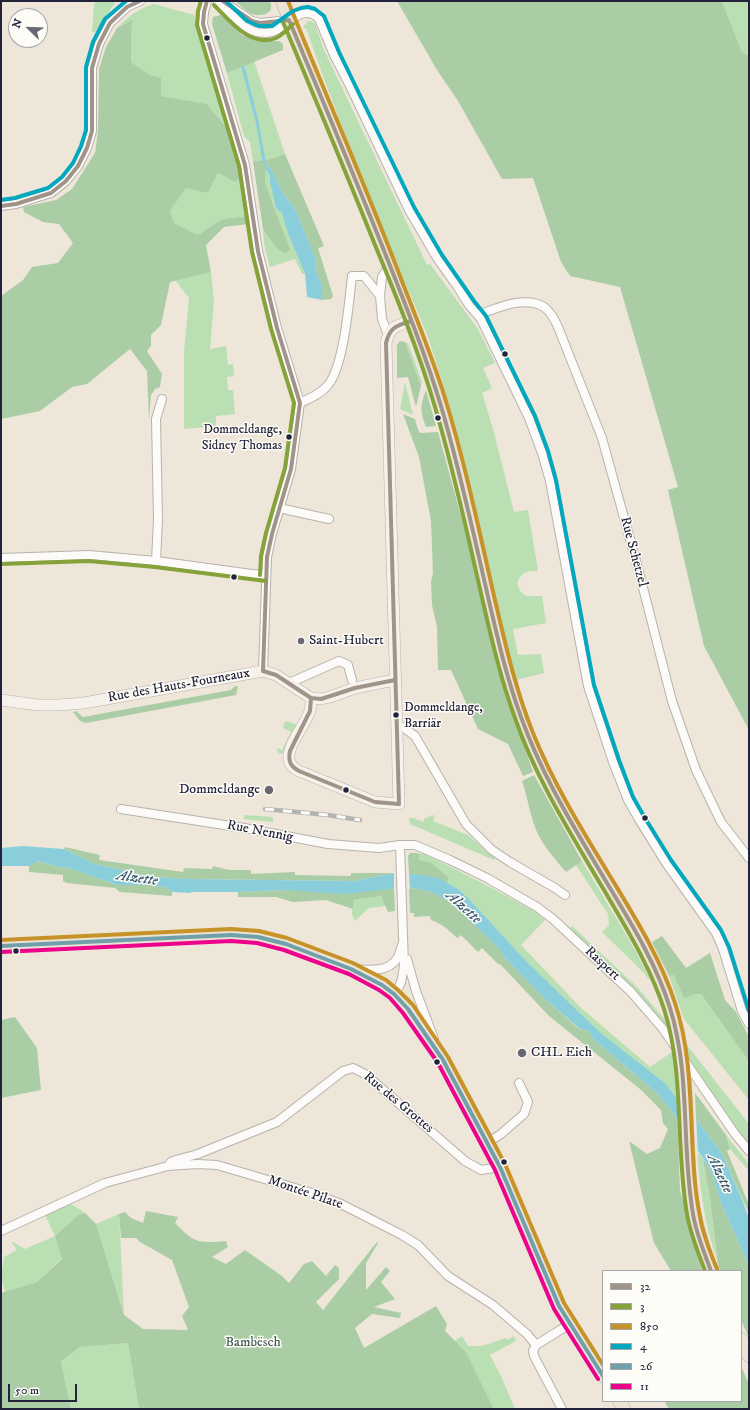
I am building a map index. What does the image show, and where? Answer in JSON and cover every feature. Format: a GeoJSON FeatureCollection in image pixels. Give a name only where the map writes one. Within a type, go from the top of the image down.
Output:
{"type":"FeatureCollection","features":[{"type":"Feature","properties":{"kind":"main road"},"geometry":{"type":"LineString","coordinates":[[282,1],[390,265],[433,379],[466,497],[499,644],[528,736],[544,772],[569,819],[644,946],[664,989],[672,1012],[681,1054],[685,1088],[690,1189],[693,1215],[711,1270]]}},
{"type":"Feature","properties":{"kind":"main road"},"geometry":{"type":"LineString","coordinates":[[1,946],[231,935],[258,937],[286,944],[351,969],[372,979],[394,994],[408,1009],[443,1060],[500,1167],[559,1306],[602,1374]]}},
{"type":"Feature","properties":{"kind":"main road"},"geometry":{"type":"LineString","coordinates":[[742,1341],[749,1356]]}},
{"type":"Feature","properties":{"kind":"street"},"geometry":{"type":"LineString","coordinates":[[121,1],[127,7]]}},
{"type":"Feature","properties":{"kind":"street"},"geometry":{"type":"LineString","coordinates":[[1,206],[16,204],[51,193],[66,181],[78,166],[87,148],[92,131],[92,68],[99,44],[110,23],[127,7],[140,1]]}},
{"type":"Feature","properties":{"kind":"street"},"geometry":{"type":"LineString","coordinates":[[207,1],[203,24],[245,165],[258,251],[277,328],[300,403],[291,469],[267,557],[263,671]]}},
{"type":"Feature","properties":{"kind":"street"},"geometry":{"type":"LineString","coordinates":[[218,1],[235,18],[253,31],[260,33],[275,31],[289,20],[305,12],[310,12],[316,15],[409,210],[437,258],[469,305],[478,315],[529,418],[542,453],[554,502],[588,686],[593,706],[623,789],[640,821],[666,863],[716,934],[723,950],[742,1011],[749,1024]]}},
{"type":"Feature","properties":{"kind":"street"},"geometry":{"type":"LineString","coordinates":[[223,1],[252,21],[260,23],[289,20]]}},
{"type":"Feature","properties":{"kind":"street"},"geometry":{"type":"LineString","coordinates":[[388,335],[382,319],[380,296],[382,276],[390,265]]}},
{"type":"Feature","properties":{"kind":"street"},"geometry":{"type":"LineString","coordinates":[[300,403],[317,395],[329,384],[336,369],[343,343],[352,276],[364,276],[380,296]]}},
{"type":"Feature","properties":{"kind":"street","name":"Rue Schetzel"},"geometry":{"type":"LineString","coordinates":[[478,315],[519,302],[532,303],[544,307],[553,316],[602,438],[639,572],[672,701],[696,770],[721,822],[749,858]]}},
{"type":"Feature","properties":{"kind":"street"},"geometry":{"type":"LineString","coordinates":[[395,680],[355,688],[321,699],[312,698],[309,712],[288,754],[289,762],[293,767],[299,771],[375,802],[399,804],[386,343],[388,335],[393,327],[411,321]]}},
{"type":"Feature","properties":{"kind":"street"},"geometry":{"type":"LineString","coordinates":[[156,561],[158,519],[156,419],[162,400]]}},
{"type":"Feature","properties":{"kind":"street"},"geometry":{"type":"LineString","coordinates":[[280,508],[329,519]]}},
{"type":"Feature","properties":{"kind":"street"},"geometry":{"type":"LineString","coordinates":[[1,558],[89,555],[156,561],[266,575]]}},
{"type":"Feature","properties":{"kind":"street"},"geometry":{"type":"LineString","coordinates":[[289,683],[339,661],[348,665],[352,680]]}},
{"type":"Feature","properties":{"kind":"street","name":"Rue des Hauts-Fourneaux"},"geometry":{"type":"LineString","coordinates":[[1,700],[38,705],[84,703],[263,671],[276,675],[312,698]]}},
{"type":"Feature","properties":{"kind":"street"},"geometry":{"type":"LineString","coordinates":[[397,725],[416,736],[466,824],[478,837],[492,850],[565,895]]}},
{"type":"Feature","properties":{"kind":"street","name":"Rue Nennig"},"geometry":{"type":"LineString","coordinates":[[121,809],[244,828],[328,844],[379,848],[400,845]]}},
{"type":"Feature","properties":{"kind":"street"},"geometry":{"type":"LineString","coordinates":[[394,994],[399,990],[404,966],[400,845]]}},
{"type":"Feature","properties":{"kind":"street","name":"Raspert"},"geometry":{"type":"LineString","coordinates":[[400,845],[415,845],[450,860],[493,882],[537,907],[554,919],[632,992],[653,1016],[735,1134],[749,1151]]}},
{"type":"Feature","properties":{"kind":"street"},"geometry":{"type":"LineString","coordinates":[[351,969],[374,970],[387,967],[396,960],[404,945]]}},
{"type":"Feature","properties":{"kind":"street"},"geometry":{"type":"LineString","coordinates":[[404,945],[410,973],[428,1024],[443,1060]]}},
{"type":"Feature","properties":{"kind":"street","name":"Rue des Grottes"},"geometry":{"type":"LineString","coordinates":[[168,1166],[171,1162],[198,1154],[277,1122],[343,1071],[353,1068],[365,1074],[465,1161],[481,1170],[500,1167]]}},
{"type":"Feature","properties":{"kind":"street"},"geometry":{"type":"LineString","coordinates":[[487,1143],[501,1134],[524,1114],[528,1102],[519,1083]]}},
{"type":"Feature","properties":{"kind":"street","name":"Montée Pilate"},"geometry":{"type":"LineString","coordinates":[[1,1231],[106,1183],[168,1166],[197,1164],[217,1165],[312,1193],[341,1204],[402,1235],[418,1245],[448,1276],[493,1305],[518,1326],[536,1345]]}},
{"type":"Feature","properties":{"kind":"street"},"geometry":{"type":"LineString","coordinates":[[562,1409],[534,1356],[533,1351],[536,1345],[570,1324]]}},
{"type":"Feature","properties":{"kind":"green space"},"geometry":{"type":"Polygon","coordinates":[[[98,1],[113,1],[115,3],[95,32],[92,32],[94,4],[98,1]]]}},
{"type":"Feature","properties":{"kind":"green space"},"geometry":{"type":"Polygon","coordinates":[[[235,1],[270,1],[271,9],[266,14],[258,15],[248,12],[235,1]]]}},
{"type":"Feature","properties":{"kind":"green space"},"geometry":{"type":"Polygon","coordinates":[[[397,1],[722,1],[742,52],[749,56],[749,730],[704,646],[668,490],[678,487],[620,287],[570,276],[561,262],[533,178],[502,179],[458,101],[437,70],[397,1]]]}},
{"type":"Feature","properties":{"kind":"green space"},"geometry":{"type":"Polygon","coordinates":[[[722,1],[749,1],[749,56],[742,52],[722,1]]]}},
{"type":"Feature","properties":{"kind":"green space"},"geometry":{"type":"Polygon","coordinates":[[[154,4],[194,15],[227,128],[207,104],[161,96],[161,78],[148,74],[131,62],[132,20],[117,28],[134,13],[154,4]]]}},
{"type":"Feature","properties":{"kind":"green space"},"geometry":{"type":"Polygon","coordinates":[[[220,15],[227,19],[242,35],[264,41],[279,41],[283,44],[283,50],[227,73],[212,24],[213,17],[220,15]]]}},
{"type":"Feature","properties":{"kind":"green space"},"geometry":{"type":"Polygon","coordinates":[[[132,20],[131,62],[148,74],[161,78],[161,96],[207,104],[227,128],[241,178],[235,182],[218,173],[208,193],[186,188],[170,211],[174,223],[198,235],[222,219],[247,216],[248,224],[224,227],[206,245],[211,272],[170,282],[161,325],[151,335],[151,346],[147,351],[162,374],[160,387],[155,389],[151,395],[149,419],[147,371],[130,349],[87,384],[72,387],[40,411],[1,419],[1,296],[23,280],[32,267],[58,263],[73,243],[59,224],[43,222],[24,212],[23,207],[56,200],[72,189],[95,153],[98,131],[99,69],[106,47],[117,28],[132,20]]]}},
{"type":"Feature","properties":{"kind":"green space"},"geometry":{"type":"Polygon","coordinates":[[[308,21],[315,24],[324,50],[427,265],[430,264],[478,329],[495,363],[483,368],[492,388],[482,393],[493,429],[514,512],[528,510],[538,571],[530,571],[523,574],[517,583],[520,591],[526,596],[542,596],[546,623],[513,629],[518,655],[541,654],[544,673],[516,680],[468,476],[435,359],[418,312],[398,267],[350,148],[306,28],[304,29],[303,27],[308,21]]]}},
{"type":"Feature","properties":{"kind":"green space"},"geometry":{"type":"Polygon","coordinates":[[[254,61],[285,154],[264,161],[253,161],[250,142],[244,136],[227,73],[254,61]]]}},
{"type":"Feature","properties":{"kind":"green space"},"geometry":{"type":"Polygon","coordinates":[[[285,154],[324,246],[318,248],[333,296],[331,299],[322,300],[322,285],[317,275],[315,257],[295,209],[282,192],[274,174],[265,162],[265,182],[290,249],[286,253],[277,249],[263,229],[253,161],[264,161],[285,154]]]}},
{"type":"Feature","properties":{"kind":"green space"},"geometry":{"type":"Polygon","coordinates":[[[266,170],[270,176],[270,181],[287,231],[305,274],[302,274],[295,259],[270,267],[264,244],[263,229],[277,249],[277,216],[265,182],[266,170]]]}},
{"type":"Feature","properties":{"kind":"green space"},"geometry":{"type":"Polygon","coordinates":[[[218,173],[235,182],[241,178],[247,216],[222,219],[198,235],[174,223],[170,211],[186,187],[208,193],[218,173]]]}},
{"type":"Feature","properties":{"kind":"green space"},"geometry":{"type":"Polygon","coordinates":[[[211,272],[214,301],[210,349],[226,346],[228,365],[233,364],[234,376],[227,377],[228,390],[233,390],[235,414],[216,416],[216,426],[184,429],[184,353],[189,298],[175,280],[211,272]]]}},
{"type":"Feature","properties":{"kind":"green space"},"geometry":{"type":"Polygon","coordinates":[[[400,341],[405,342],[421,386],[416,407],[408,377],[397,378],[397,345],[400,341]]]}},
{"type":"Feature","properties":{"kind":"green space"},"geometry":{"type":"Polygon","coordinates":[[[405,342],[408,343],[422,382],[421,386],[405,342]]]}},
{"type":"Feature","properties":{"kind":"green space"},"geometry":{"type":"Polygon","coordinates":[[[405,382],[413,415],[400,409],[405,382]]]}},
{"type":"Feature","properties":{"kind":"green space"},"geometry":{"type":"Polygon","coordinates":[[[426,390],[436,426],[426,427],[422,405],[426,390]]]}},
{"type":"Feature","properties":{"kind":"green space"},"geometry":{"type":"Polygon","coordinates":[[[403,414],[415,419],[420,433],[438,432],[478,579],[496,664],[533,772],[523,776],[508,744],[478,729],[451,670],[438,670],[437,627],[432,605],[431,582],[433,573],[431,521],[419,457],[403,414]]]}},
{"type":"Feature","properties":{"kind":"green space"},"geometry":{"type":"Polygon","coordinates":[[[235,686],[238,686],[236,695],[86,723],[80,721],[73,712],[76,711],[83,717],[231,690],[235,686]]]}},
{"type":"Feature","properties":{"kind":"green space"},"geometry":{"type":"Polygon","coordinates":[[[285,721],[298,725],[282,754],[280,754],[277,751],[277,748],[282,750],[291,732],[283,728],[285,721]]]}},
{"type":"Feature","properties":{"kind":"green space"},"geometry":{"type":"Polygon","coordinates":[[[534,775],[582,861],[566,872],[546,848],[535,826],[522,781],[534,775]]]}},
{"type":"Feature","properties":{"kind":"green space"},"geometry":{"type":"Polygon","coordinates":[[[244,815],[273,817],[273,822],[244,819],[244,815]]]}},
{"type":"Feature","properties":{"kind":"green space"},"geometry":{"type":"Polygon","coordinates":[[[435,815],[433,821],[468,835],[495,858],[494,860],[410,824],[409,818],[423,822],[425,818],[435,815]]]}},
{"type":"Feature","properties":{"kind":"green space"},"geometry":{"type":"Polygon","coordinates":[[[65,847],[100,855],[99,860],[183,872],[184,868],[212,869],[213,866],[229,870],[251,870],[251,874],[295,872],[295,875],[351,876],[351,873],[394,873],[354,881],[185,879],[152,877],[95,864],[64,849],[65,847]]]}},
{"type":"Feature","properties":{"kind":"green space"},"geometry":{"type":"Polygon","coordinates":[[[421,852],[534,911],[545,920],[521,945],[580,1007],[650,1067],[672,1052],[677,1099],[666,1084],[601,1033],[528,963],[467,897],[458,889],[447,883],[449,878],[419,860],[421,852]]]}},
{"type":"Feature","properties":{"kind":"green space"},"geometry":{"type":"Polygon","coordinates":[[[410,853],[420,854],[419,860],[431,863],[449,878],[447,883],[433,877],[409,874],[408,856],[410,853]]]}},
{"type":"Feature","properties":{"kind":"green space"},"geometry":{"type":"Polygon","coordinates":[[[37,861],[58,867],[69,868],[117,885],[152,885],[167,888],[172,892],[172,896],[120,892],[115,888],[67,883],[63,881],[63,875],[29,872],[29,866],[37,861]]]}},
{"type":"Feature","properties":{"kind":"green space"},"geometry":{"type":"Polygon","coordinates":[[[582,861],[635,950],[651,981],[602,932],[609,925],[608,914],[576,865],[582,861]]]}},
{"type":"Feature","properties":{"kind":"green space"},"geometry":{"type":"Polygon","coordinates":[[[409,887],[432,892],[450,902],[500,948],[504,957],[545,999],[579,1029],[589,1031],[593,1039],[657,1093],[677,1118],[680,1190],[702,1270],[670,1270],[654,1243],[629,1141],[647,1154],[660,1148],[668,1129],[663,1123],[661,1110],[640,1089],[549,1016],[501,965],[482,948],[478,952],[461,935],[457,938],[439,923],[431,920],[430,916],[414,917],[414,913],[410,913],[409,887]]]}},
{"type":"Feature","properties":{"kind":"green space"},"geometry":{"type":"Polygon","coordinates":[[[394,889],[395,911],[388,912],[381,896],[353,900],[353,909],[326,900],[293,902],[276,897],[238,897],[238,892],[394,889]]]}},
{"type":"Feature","properties":{"kind":"green space"},"geometry":{"type":"Polygon","coordinates":[[[381,896],[386,906],[369,908],[355,921],[352,915],[353,900],[381,896]]]}},
{"type":"Feature","properties":{"kind":"green space"},"geometry":{"type":"Polygon","coordinates":[[[572,926],[637,987],[690,1049],[749,1124],[749,1146],[694,1069],[635,992],[569,929],[572,926]]]}},
{"type":"Feature","properties":{"kind":"green space"},"geometry":{"type":"Polygon","coordinates":[[[662,936],[686,968],[710,953],[725,1000],[736,1012],[749,1037],[749,1061],[701,994],[691,995],[684,998],[674,975],[669,976],[652,942],[662,936]]]}},
{"type":"Feature","properties":{"kind":"green space"},"geometry":{"type":"Polygon","coordinates":[[[674,975],[691,995],[701,994],[749,1061],[749,1071],[747,1073],[749,1075],[749,1100],[684,1019],[669,976],[674,975]]]}},
{"type":"Feature","properties":{"kind":"green space"},"geometry":{"type":"Polygon","coordinates":[[[15,1017],[37,1048],[41,1090],[1,1098],[1,1020],[15,1017]]]}},
{"type":"Feature","properties":{"kind":"green space"},"geometry":{"type":"Polygon","coordinates":[[[695,1093],[726,1135],[730,1149],[727,1151],[749,1205],[749,1213],[721,1152],[696,1119],[695,1093]]]}},
{"type":"Feature","properties":{"kind":"green space"},"geometry":{"type":"Polygon","coordinates":[[[726,1135],[749,1164],[749,1171],[730,1149],[726,1135]]]}},
{"type":"Feature","properties":{"kind":"green space"},"geometry":{"type":"Polygon","coordinates":[[[697,1151],[703,1159],[710,1199],[717,1260],[703,1206],[697,1151]]]}},
{"type":"Feature","properties":{"kind":"green space"},"geometry":{"type":"Polygon","coordinates":[[[703,1159],[711,1171],[721,1203],[749,1266],[749,1338],[742,1322],[742,1270],[720,1270],[703,1159]]]}},
{"type":"Feature","properties":{"kind":"green space"},"geometry":{"type":"Polygon","coordinates":[[[71,1204],[85,1213],[78,1215],[55,1236],[45,1215],[71,1204]]]}},
{"type":"Feature","properties":{"kind":"green space","name":"Bambësch"},"geometry":{"type":"Polygon","coordinates":[[[146,1211],[178,1217],[175,1223],[188,1235],[198,1241],[226,1241],[228,1247],[212,1257],[226,1264],[245,1250],[282,1276],[289,1283],[304,1264],[312,1261],[326,1276],[335,1265],[339,1268],[339,1279],[316,1302],[323,1310],[377,1242],[378,1243],[366,1263],[366,1290],[386,1267],[390,1271],[381,1282],[395,1299],[374,1307],[401,1313],[400,1318],[372,1314],[355,1328],[364,1348],[436,1306],[447,1324],[445,1331],[466,1352],[494,1409],[139,1409],[128,1343],[80,1347],[61,1361],[71,1409],[1,1409],[1,1293],[37,1282],[62,1259],[55,1236],[78,1215],[85,1213],[96,1224],[124,1315],[143,1329],[188,1330],[182,1316],[189,1307],[172,1260],[140,1242],[136,1238],[121,1238],[119,1214],[125,1212],[131,1218],[143,1223],[146,1211]]]}},
{"type":"Feature","properties":{"kind":"green space"},"geometry":{"type":"Polygon","coordinates":[[[119,1214],[124,1315],[96,1224],[119,1214]]]}},
{"type":"Feature","properties":{"kind":"green space"},"geometry":{"type":"Polygon","coordinates":[[[55,1236],[62,1258],[37,1282],[5,1292],[1,1277],[4,1257],[17,1250],[11,1241],[25,1249],[55,1236]]]}},
{"type":"Feature","properties":{"kind":"green space"},"geometry":{"type":"Polygon","coordinates":[[[462,1336],[468,1346],[482,1346],[506,1338],[507,1340],[514,1336],[516,1341],[490,1355],[515,1409],[494,1409],[466,1352],[455,1341],[462,1336]]]}},
{"type":"Feature","properties":{"kind":"green space"},"geometry":{"type":"Polygon","coordinates":[[[128,1343],[139,1409],[71,1409],[61,1361],[80,1347],[128,1343]]]}},
{"type":"Feature","properties":{"kind":"green space"},"geometry":{"type":"Polygon","coordinates":[[[742,1368],[749,1384],[749,1409],[669,1409],[665,1403],[742,1402],[742,1368]]]}},
{"type":"Feature","properties":{"kind":"water"},"geometry":{"type":"Polygon","coordinates":[[[264,161],[274,174],[282,192],[295,209],[315,257],[317,275],[322,285],[322,300],[307,297],[305,274],[287,231],[282,213],[276,208],[270,176],[266,170],[264,161]]]}},
{"type":"Feature","properties":{"kind":"water","name":"Alzette"},"geometry":{"type":"Polygon","coordinates":[[[22,846],[64,849],[95,864],[152,877],[185,879],[354,881],[394,873],[424,875],[438,878],[458,889],[528,963],[601,1033],[666,1084],[677,1099],[696,1119],[721,1152],[742,1199],[749,1219],[749,1266],[721,1203],[711,1171],[677,1118],[657,1093],[593,1039],[589,1031],[580,1029],[545,999],[504,957],[499,948],[450,902],[432,892],[409,887],[344,894],[286,890],[191,893],[172,892],[167,888],[152,885],[117,885],[69,868],[58,867],[38,861],[29,866],[1,866],[1,848],[22,846]]]}},
{"type":"Feature","properties":{"kind":"pier"},"geometry":{"type":"Polygon","coordinates":[[[394,871],[409,872],[410,889],[394,891],[394,871]]]}},
{"type":"Feature","properties":{"kind":"pier"},"geometry":{"type":"Polygon","coordinates":[[[677,1096],[696,1116],[698,1155],[677,1122],[677,1096]]]}},
{"type":"Feature","properties":{"kind":"waterway"},"geometry":{"type":"LineString","coordinates":[[243,67],[257,121],[264,161]]}},
{"type":"Feature","properties":{"kind":"railway"},"geometry":{"type":"LineString","coordinates":[[265,809],[328,815],[360,820]]}},
{"type":"Feature","properties":{"kind":"transit line","name":"4"},"geometry":{"type":"LineString","coordinates":[[1,200],[15,198],[48,188],[62,177],[73,163],[81,146],[86,130],[86,67],[93,42],[105,19],[126,1]]}},
{"type":"Feature","properties":{"kind":"transit line","name":"32"},"geometry":{"type":"LineString","coordinates":[[1,206],[16,204],[51,193],[66,181],[78,166],[87,148],[92,131],[92,68],[99,44],[110,23],[127,7],[140,1]]}},
{"type":"Feature","properties":{"kind":"transit line","name":"3"},"geometry":{"type":"LineString","coordinates":[[201,1],[198,11],[197,25],[239,166],[252,252],[271,329],[294,403],[285,468],[266,533],[261,556],[260,575]]}},
{"type":"Feature","properties":{"kind":"transit line","name":"32"},"geometry":{"type":"LineString","coordinates":[[207,1],[203,24],[245,165],[258,251],[277,328],[300,403],[291,469],[272,534],[267,557],[263,671],[276,675],[311,698],[321,699],[355,688],[395,680]]}},
{"type":"Feature","properties":{"kind":"transit line","name":"32"},"geometry":{"type":"LineString","coordinates":[[223,1],[252,21],[260,23],[289,20],[405,303],[427,364],[448,430],[499,645],[511,688],[529,739],[560,802],[634,928],[658,975],[670,1008],[677,1033],[681,1059],[689,1188],[694,1221],[711,1270]]}},
{"type":"Feature","properties":{"kind":"transit line","name":"4"},"geometry":{"type":"LineString","coordinates":[[226,1],[247,21],[259,26],[272,26],[293,11],[301,8],[308,7],[315,9],[324,16],[339,52],[414,207],[442,255],[486,316],[535,416],[548,451],[556,480],[594,685],[633,797],[671,860],[721,930],[729,947],[749,1011]]}},
{"type":"Feature","properties":{"kind":"transit line","name":"850"},"geometry":{"type":"LineString","coordinates":[[288,1],[375,213],[440,383],[465,472],[511,665],[521,700],[533,733],[568,806],[646,937],[662,969],[675,1003],[687,1056],[693,1163],[701,1224],[717,1269]]}},
{"type":"Feature","properties":{"kind":"transit line","name":"3"},"geometry":{"type":"LineString","coordinates":[[214,5],[234,25],[250,36],[258,39],[267,40],[276,38],[283,34],[293,24]]}},
{"type":"Feature","properties":{"kind":"transit line","name":"3"},"geometry":{"type":"LineString","coordinates":[[283,22],[341,161],[422,366],[448,455],[497,660],[505,689],[524,741],[533,763],[555,806],[637,948],[652,978],[664,1009],[671,1034],[675,1059],[683,1188],[688,1221],[705,1270]]}},
{"type":"Feature","properties":{"kind":"transit line","name":"32"},"geometry":{"type":"LineString","coordinates":[[399,804],[386,343],[389,334],[394,328],[411,321]]}},
{"type":"Feature","properties":{"kind":"transit line","name":"3"},"geometry":{"type":"LineString","coordinates":[[1,564],[89,561],[155,567],[266,581]]}},
{"type":"Feature","properties":{"kind":"transit line","name":"32"},"geometry":{"type":"LineString","coordinates":[[311,698],[310,711],[290,751],[289,758],[292,765],[299,771],[375,802],[399,804]]}},
{"type":"Feature","properties":{"kind":"transit line","name":"850"},"geometry":{"type":"LineString","coordinates":[[1,940],[231,929],[259,931],[287,938],[353,963],[386,980],[413,1005],[448,1057],[505,1164],[564,1303],[602,1363]]}},
{"type":"Feature","properties":{"kind":"transit line","name":"26"},"geometry":{"type":"LineString","coordinates":[[1,946],[231,935],[258,937],[286,944],[351,969],[382,985],[394,994],[408,1009],[443,1060],[500,1167],[559,1306],[602,1374]]}},
{"type":"Feature","properties":{"kind":"transit line","name":"11"},"geometry":{"type":"LineString","coordinates":[[1,952],[231,941],[257,943],[284,950],[349,974],[379,990],[390,998],[403,1013],[438,1063],[495,1170],[554,1309],[598,1379]]}},
{"type":"Feature","properties":{"kind":"place","name":"Dommeldange, Sidney Thomas"},"geometry":{"type":"Point","coordinates":[289,437]}},
{"type":"Feature","properties":{"kind":"place","name":"Saint-Hubert"},"geometry":{"type":"Point","coordinates":[301,641]}},
{"type":"Feature","properties":{"kind":"place","name":"Dommeldange, Barriär"},"geometry":{"type":"Point","coordinates":[396,715]}},
{"type":"Feature","properties":{"kind":"place","name":"Dommeldange"},"geometry":{"type":"Point","coordinates":[269,790]}},
{"type":"Feature","properties":{"kind":"place","name":"CHL Eich"},"geometry":{"type":"Point","coordinates":[522,1053]}}]}
